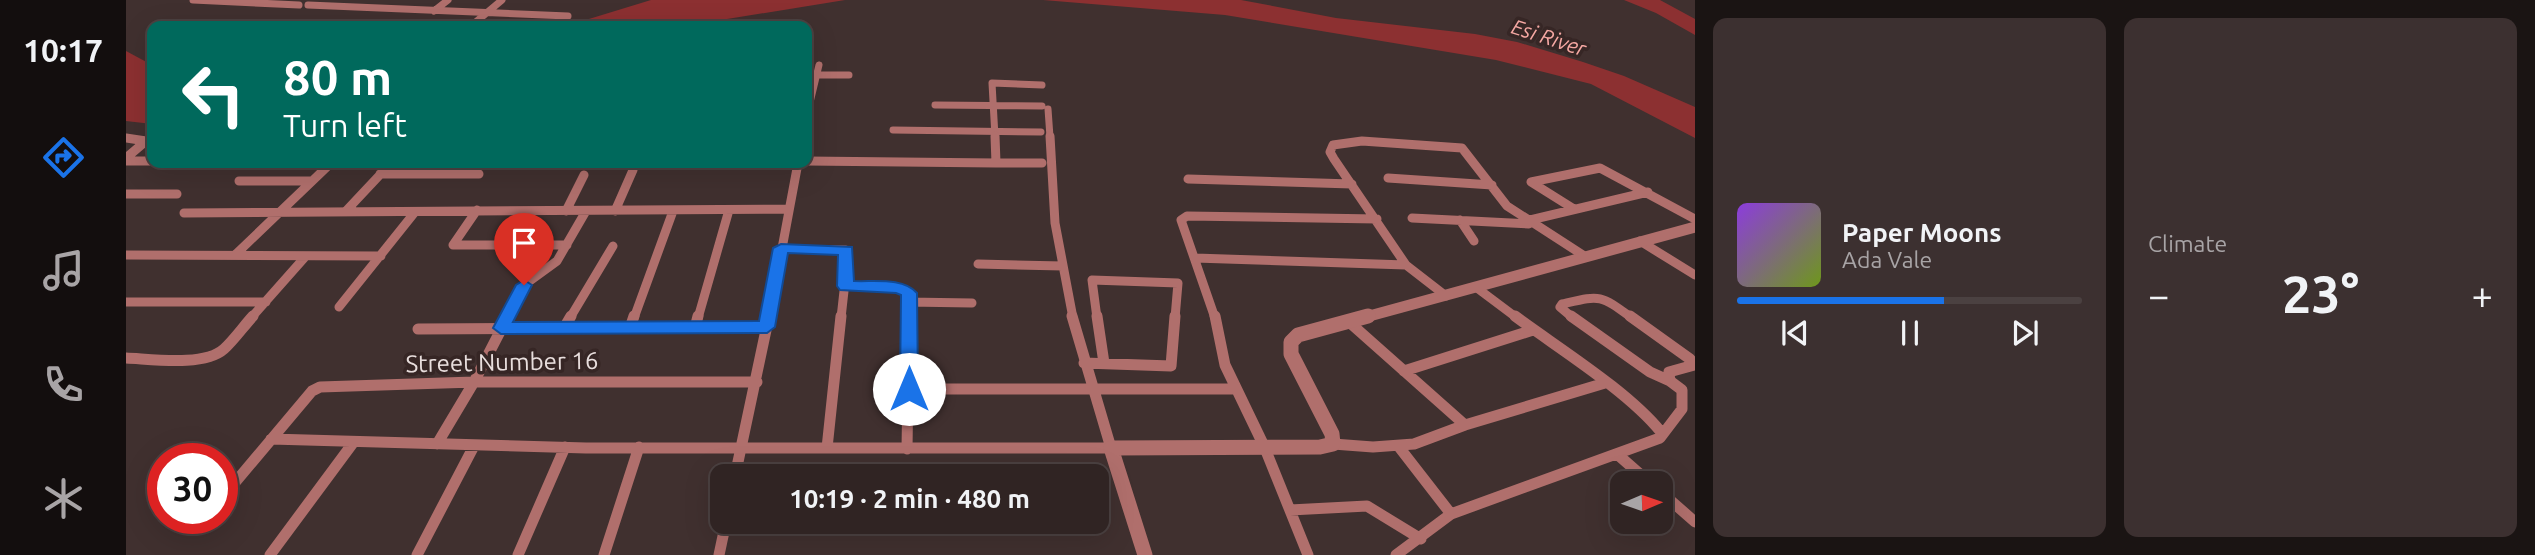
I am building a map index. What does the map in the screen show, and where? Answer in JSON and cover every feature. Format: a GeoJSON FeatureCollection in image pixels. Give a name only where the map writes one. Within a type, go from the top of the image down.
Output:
{"type":"FeatureCollection","features":[{"type":"Feature","properties":{"kind":"street"},"geometry":{"type":"LineString","coordinates":[[193,0],[299,5]]}},
{"type":"Feature","properties":{"kind":"street"},"geometry":{"type":"LineString","coordinates":[[434,10],[448,0]]}},
{"type":"Feature","properties":{"kind":"street"},"geometry":{"type":"LineString","coordinates":[[477,21],[502,0]]}},
{"type":"Feature","properties":{"kind":"street"},"geometry":{"type":"LineString","coordinates":[[307,5],[568,16]]}},
{"type":"Feature","properties":{"kind":"street"},"geometry":{"type":"LineString","coordinates":[[812,90],[819,65]]}},
{"type":"Feature","properties":{"kind":"street"},"geometry":{"type":"LineString","coordinates":[[815,75],[849,75]]}},
{"type":"Feature","properties":{"kind":"street"},"geometry":{"type":"LineString","coordinates":[[996,163],[992,83],[1042,85]]}},
{"type":"Feature","properties":{"kind":"street"},"geometry":{"type":"LineString","coordinates":[[935,105],[1045,108],[1053,173],[1052,188],[1063,266],[1084,363],[1145,555]]}},
{"type":"Feature","properties":{"kind":"street"},"geometry":{"type":"LineString","coordinates":[[893,130],[1041,132]]}},
{"type":"Feature","properties":{"kind":"street"},"geometry":{"type":"LineString","coordinates":[[126,138],[146,141],[126,159]]}},
{"type":"Feature","properties":{"kind":"street"},"geometry":{"type":"LineString","coordinates":[[1446,296],[1406,265],[1334,159],[1330,152],[1333,145],[1362,141],[1462,148],[1507,206],[1586,257]]}},
{"type":"Feature","properties":{"kind":"street"},"geometry":{"type":"LineString","coordinates":[[126,159],[147,161]]}},
{"type":"Feature","properties":{"kind":"street"},"geometry":{"type":"LineString","coordinates":[[812,162],[1042,163]]}},
{"type":"Feature","properties":{"kind":"street"},"geometry":{"type":"LineString","coordinates":[[235,255],[326,168]]}},
{"type":"Feature","properties":{"kind":"street"},"geometry":{"type":"LineString","coordinates":[[345,212],[386,168]]}},
{"type":"Feature","properties":{"kind":"street"},"geometry":{"type":"LineString","coordinates":[[738,464],[757,382],[796,168]]}},
{"type":"Feature","properties":{"kind":"street"},"geometry":{"type":"LineString","coordinates":[[1574,209],[1531,182],[1600,168],[1695,219]]}},
{"type":"Feature","properties":{"kind":"street"},"geometry":{"type":"LineString","coordinates":[[615,211],[633,170]]}},
{"type":"Feature","properties":{"kind":"street"},"geometry":{"type":"LineString","coordinates":[[380,174],[479,174]]}},
{"type":"Feature","properties":{"kind":"street"},"geometry":{"type":"LineString","coordinates":[[565,211],[584,175]]}},
{"type":"Feature","properties":{"kind":"street"},"geometry":{"type":"LineString","coordinates":[[1388,178],[1492,184]]}},
{"type":"Feature","properties":{"kind":"street"},"geometry":{"type":"LineString","coordinates":[[1188,179],[1352,184]]}},
{"type":"Feature","properties":{"kind":"street"},"geometry":{"type":"LineString","coordinates":[[239,181],[312,181]]}},
{"type":"Feature","properties":{"kind":"street"},"geometry":{"type":"LineString","coordinates":[[1412,218],[1530,223],[1574,209],[1648,192]]}},
{"type":"Feature","properties":{"kind":"street"},"geometry":{"type":"LineString","coordinates":[[126,194],[177,194]]}},
{"type":"Feature","properties":{"kind":"street"},"geometry":{"type":"LineString","coordinates":[[184,214],[281,211],[789,209]]}},
{"type":"Feature","properties":{"kind":"street"},"geometry":{"type":"LineString","coordinates":[[695,328],[729,210]]}},
{"type":"Feature","properties":{"kind":"street"},"geometry":{"type":"LineString","coordinates":[[477,211],[453,245],[567,245]]}},
{"type":"Feature","properties":{"kind":"street"},"geometry":{"type":"LineString","coordinates":[[437,444],[474,382],[524,285],[557,261],[586,211]]}},
{"type":"Feature","properties":{"kind":"street"},"geometry":{"type":"LineString","coordinates":[[630,328],[673,211]]}},
{"type":"Feature","properties":{"kind":"street"},"geometry":{"type":"LineString","coordinates":[[340,307],[415,212]]}},
{"type":"Feature","properties":{"kind":"street"},"geometry":{"type":"LineString","coordinates":[[1308,555],[1264,446],[1225,365],[1213,308],[1181,220],[1187,216],[1377,219]]}},
{"type":"Feature","properties":{"kind":"street"},"geometry":{"type":"LineString","coordinates":[[1460,220],[1474,241]]}},
{"type":"Feature","properties":{"kind":"street"},"geometry":{"type":"LineString","coordinates":[[1333,444],[1332,434],[1291,354],[1291,342],[1298,335],[1695,227]]}},
{"type":"Feature","properties":{"kind":"street"},"geometry":{"type":"LineString","coordinates":[[1640,241],[1695,275]]}},
{"type":"Feature","properties":{"kind":"street"},"geometry":{"type":"LineString","coordinates":[[564,328],[613,246]]}},
{"type":"Feature","properties":{"kind":"street"},"geometry":{"type":"LineString","coordinates":[[781,248],[846,250],[845,286],[827,448]]}},
{"type":"Feature","properties":{"kind":"street"},"geometry":{"type":"LineString","coordinates":[[126,255],[381,256]]}},
{"type":"Feature","properties":{"kind":"street"},"geometry":{"type":"LineString","coordinates":[[126,358],[211,356],[222,351],[305,257]]}},
{"type":"Feature","properties":{"kind":"street"},"geometry":{"type":"LineString","coordinates":[[1195,258],[1406,265]]}},
{"type":"Feature","properties":{"kind":"street"},"geometry":{"type":"LineString","coordinates":[[978,264],[1063,266]]}},
{"type":"Feature","properties":{"kind":"street"},"geometry":{"type":"LineString","coordinates":[[1084,363],[1171,366],[1178,283],[1092,280],[1104,363]]}},
{"type":"Feature","properties":{"kind":"street"},"geometry":{"type":"LineString","coordinates":[[845,286],[906,289],[909,293],[907,449]]}},
{"type":"Feature","properties":{"kind":"street"},"geometry":{"type":"LineString","coordinates":[[1477,288],[1605,383],[1652,421],[1661,432]]}},
{"type":"Feature","properties":{"kind":"street"},"geometry":{"type":"LineString","coordinates":[[1396,555],[1451,514],[1660,438],[1661,432],[1678,418],[1684,402],[1682,390],[1650,372],[1564,312],[1560,307],[1562,304],[1596,296],[1605,298],[1694,365],[1669,372],[1670,381]]}},
{"type":"Feature","properties":{"kind":"street"},"geometry":{"type":"LineString","coordinates":[[126,302],[266,302]]}},
{"type":"Feature","properties":{"kind":"street"},"geometry":{"type":"LineString","coordinates":[[908,302],[972,303]]}},
{"type":"Feature","properties":{"kind":"street"},"geometry":{"type":"LineString","coordinates":[[1349,322],[1465,425]]}},
{"type":"Feature","properties":{"kind":"street"},"geometry":{"type":"LineString","coordinates":[[418,328],[767,327]]}},
{"type":"Feature","properties":{"kind":"street"},"geometry":{"type":"LineString","coordinates":[[1404,371],[1533,330]]}},
{"type":"Feature","properties":{"kind":"street","name":"Street Number 16"},"geometry":{"type":"LineString","coordinates":[[238,479],[312,391],[320,387],[474,382],[757,382]]}},
{"type":"Feature","properties":{"kind":"street"},"geometry":{"type":"LineString","coordinates":[[271,439],[474,446],[741,449],[1320,447],[1333,444],[1399,447],[1605,383]]}},
{"type":"Feature","properties":{"kind":"street"},"geometry":{"type":"LineString","coordinates":[[909,389],[1235,389]]}},
{"type":"Feature","properties":{"kind":"street"},"geometry":{"type":"LineString","coordinates":[[270,555],[353,443]]}},
{"type":"Feature","properties":{"kind":"street"},"geometry":{"type":"LineString","coordinates":[[417,555],[474,446]]}},
{"type":"Feature","properties":{"kind":"street"},"geometry":{"type":"LineString","coordinates":[[518,555],[565,447]]}},
{"type":"Feature","properties":{"kind":"street"},"geometry":{"type":"LineString","coordinates":[[604,555],[639,447]]}},
{"type":"Feature","properties":{"kind":"street"},"geometry":{"type":"LineString","coordinates":[[1399,447],[1451,514]]}},
{"type":"Feature","properties":{"kind":"street"},"geometry":{"type":"LineString","coordinates":[[1617,454],[1636,471]]}},
{"type":"Feature","properties":{"kind":"street"},"geometry":{"type":"LineString","coordinates":[[1673,503],[1695,522]]}},
{"type":"Feature","properties":{"kind":"street"},"geometry":{"type":"LineString","coordinates":[[1290,510],[1367,506],[1420,539]]}},
{"type":"Feature","properties":{"kind":"street"},"geometry":{"type":"LineString","coordinates":[[719,555],[723,534]]}},
{"type":"Feature","properties":{"kind":"shaded area"},"geometry":{"type":"Polygon","coordinates":[[[651,0],[845,0],[715,21],[582,21],[651,0]]]}},
{"type":"Feature","properties":{"kind":"shaded area"},"geometry":{"type":"Polygon","coordinates":[[[1043,0],[1241,0],[1336,18],[1475,34],[1517,42],[1624,76],[1695,107],[1695,138],[1591,84],[1496,60],[1225,15],[1043,0]]]}},
{"type":"Feature","properties":{"kind":"shaded area"},"geometry":{"type":"Polygon","coordinates":[[[1624,0],[1660,0],[1695,19],[1695,35],[1656,13],[1624,0]]]}},
{"type":"Feature","properties":{"kind":"shaded area"},"geometry":{"type":"Polygon","coordinates":[[[126,51],[147,62],[147,123],[126,121],[126,51]]]}},
{"type":"Feature","properties":{"kind":"route"},"geometry":{"type":"LineString","coordinates":[[524,285],[501,328],[767,327],[781,248],[846,250],[848,255],[845,286],[899,288],[906,289],[909,293],[909,389]]}},
{"type":"Feature","properties":{"kind":"water label","name":"Esi River"},"geometry":{"type":"Point","coordinates":[1549,37]}}]}
